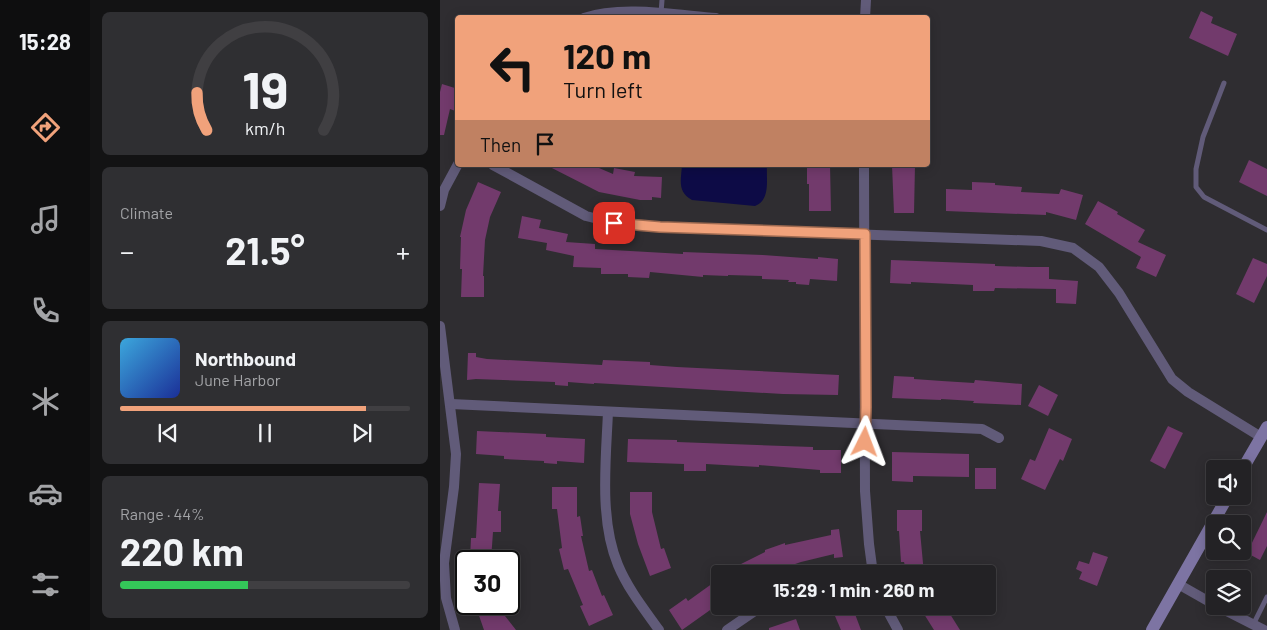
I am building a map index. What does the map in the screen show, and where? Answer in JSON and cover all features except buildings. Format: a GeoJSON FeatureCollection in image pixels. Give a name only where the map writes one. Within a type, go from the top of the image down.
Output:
{"type":"FeatureCollection","features":[{"type":"Feature","properties":{"kind":"street"},"geometry":{"type":"LineString","coordinates":[[865,15],[866,0]]}},
{"type":"Feature","properties":{"kind":"street"},"geometry":{"type":"LineString","coordinates":[[593,15],[629,12],[675,15]]}},
{"type":"Feature","properties":{"kind":"street"},"geometry":{"type":"LineString","coordinates":[[440,206],[444,190],[456,167]]}},
{"type":"Feature","properties":{"kind":"street"},"geometry":{"type":"LineString","coordinates":[[497,167],[586,216],[614,223],[660,227],[1041,241],[1073,248],[1099,267],[1118,293],[1172,379],[1188,392],[1264,432],[1248,460]]}},
{"type":"Feature","properties":{"kind":"street"},"geometry":{"type":"LineString","coordinates":[[864,167],[865,491],[872,565]]}},
{"type":"Feature","properties":{"kind":"street"},"geometry":{"type":"LineString","coordinates":[[440,326],[456,454],[454,487],[444,564],[446,598],[455,630]]}},
{"type":"Feature","properties":{"kind":"street"},"geometry":{"type":"LineString","coordinates":[[451,404],[982,430],[999,438]]}},
{"type":"Feature","properties":{"kind":"street"},"geometry":{"type":"LineString","coordinates":[[608,412],[605,507],[608,532],[617,564],[629,588],[659,630]]}},
{"type":"Feature","properties":{"kind":"street"},"geometry":{"type":"LineString","coordinates":[[1152,630],[1223,505]]}},
{"type":"Feature","properties":{"kind":"street"},"geometry":{"type":"LineString","coordinates":[[1178,584],[1206,600]]}},
{"type":"Feature","properties":{"kind":"street"},"geometry":{"type":"LineString","coordinates":[[727,630],[749,615]]}},
{"type":"Feature","properties":{"kind":"street"},"geometry":{"type":"LineString","coordinates":[[890,615],[898,630]]}},
{"type":"Feature","properties":{"kind":"street"},"geometry":{"type":"LineString","coordinates":[[1233,615],[1264,630]]}},
{"type":"Feature","properties":{"kind":"lane"},"geometry":{"type":"LineString","coordinates":[[661,14],[662,0]]}},
{"type":"Feature","properties":{"kind":"lane"},"geometry":{"type":"LineString","coordinates":[[1224,83],[1203,137],[1196,169],[1196,187],[1204,197],[1267,230]]}},
{"type":"Feature","properties":{"kind":"lane"},"geometry":{"type":"LineString","coordinates":[[1253,626],[1267,598]]}},
{"type":"Feature","properties":{"kind":"shaded area"},"geometry":{"type":"Polygon","coordinates":[[[682,167],[767,167],[766,194],[760,203],[755,206],[692,200],[684,193],[681,181],[682,167]]]}},
{"type":"Feature","properties":{"kind":"route"},"geometry":{"type":"LineString","coordinates":[[614,223],[660,227],[865,234],[865,442]]}}]}
